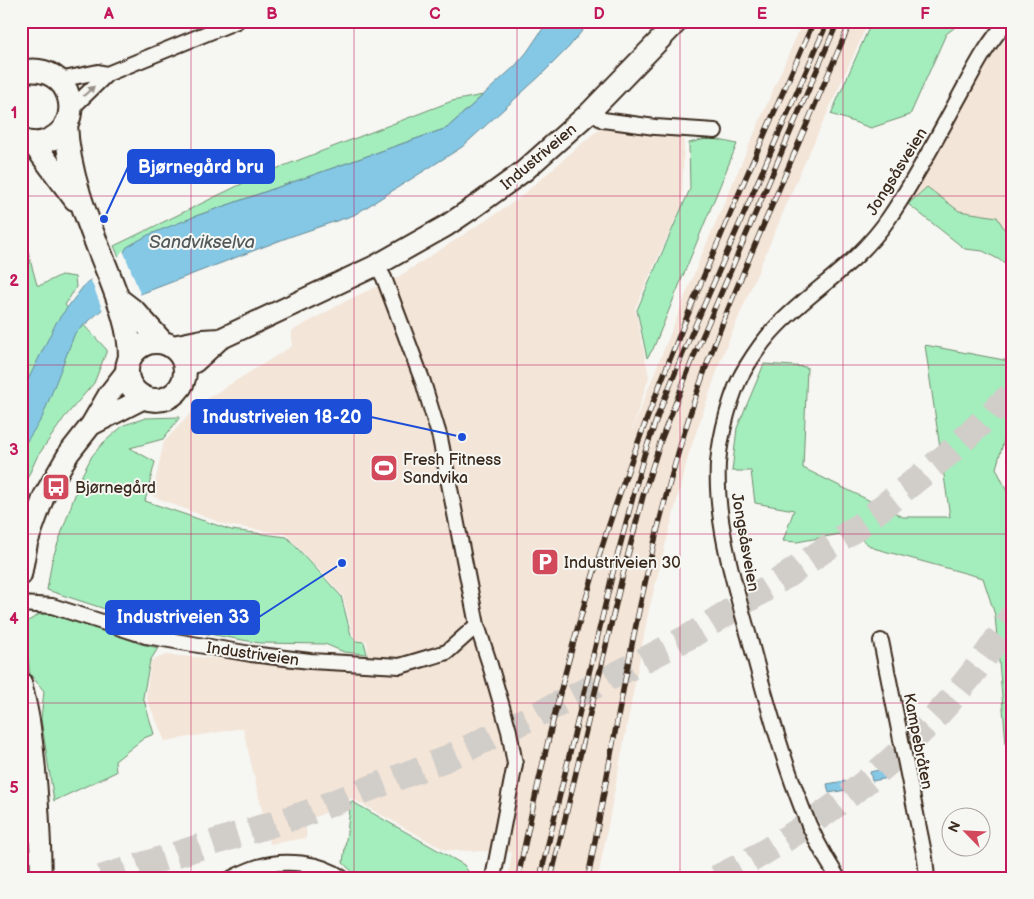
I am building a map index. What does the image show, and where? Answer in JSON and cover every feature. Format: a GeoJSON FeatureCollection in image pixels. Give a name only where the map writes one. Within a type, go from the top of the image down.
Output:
{"type":"FeatureCollection","features":[{"type":"Feature","properties":{"kind":"main road","name":"Industriveien"},"geometry":{"type":"LineString","coordinates":[[185,366],[195,362],[220,339],[377,265],[446,226],[516,178],[590,112],[678,21]]}},
{"type":"Feature","properties":{"kind":"main road"},"geometry":{"type":"LineString","coordinates":[[26,66],[45,72],[59,80],[68,93],[67,146],[87,219],[118,299],[132,387],[144,398]]}},
{"type":"Feature","properties":{"kind":"main road"},"geometry":{"type":"LineString","coordinates":[[27,142],[41,142],[56,136],[68,116]]}},
{"type":"Feature","properties":{"kind":"main road"},"geometry":{"type":"LineString","coordinates":[[27,142],[87,219]]}},
{"type":"Feature","properties":{"kind":"main road"},"geometry":{"type":"LineString","coordinates":[[91,425],[144,398],[159,400],[174,394],[184,382],[185,366],[181,355],[161,339],[135,312],[118,299]]}},
{"type":"Feature","properties":{"kind":"main road","name":"Industriveien"},"geometry":{"type":"LineString","coordinates":[[161,339],[220,339]]}},
{"type":"Feature","properties":{"kind":"main road"},"geometry":{"type":"LineString","coordinates":[[21,575],[27,543],[44,496],[69,453],[91,425],[128,355],[144,344],[161,339]]}},
{"type":"Feature","properties":{"kind":"main road"},"geometry":{"type":"LineString","coordinates":[[21,682],[30,725],[36,778],[40,826],[41,878]]}},
{"type":"Feature","properties":{"kind":"street"},"geometry":{"type":"LineString","coordinates":[[68,116],[107,74],[237,21]]}},
{"type":"Feature","properties":{"kind":"street","name":"Jongsåsveien"},"geometry":{"type":"LineString","coordinates":[[838,878],[824,855],[802,810],[772,721],[733,579],[719,495],[718,462],[721,439],[743,372],[759,347],[778,325],[842,271],[876,236],[913,180],[988,44],[1008,21]]}},
{"type":"Feature","properties":{"kind":"street"},"geometry":{"type":"LineString","coordinates":[[59,80],[98,72],[107,74]]}},
{"type":"Feature","properties":{"kind":"street"},"geometry":{"type":"LineString","coordinates":[[590,112],[603,120],[655,127],[714,131]]}},
{"type":"Feature","properties":{"kind":"street"},"geometry":{"type":"LineString","coordinates":[[377,265],[384,278],[423,382],[440,438],[477,625],[510,731],[515,764],[493,878]]}},
{"type":"Feature","properties":{"kind":"street","name":"Industriveien"},"geometry":{"type":"LineString","coordinates":[[21,604],[52,606],[146,636],[251,654],[310,661],[400,666],[447,652],[477,625]]}},
{"type":"Feature","properties":{"kind":"street","name":"Kampebråten"},"geometry":{"type":"LineString","coordinates":[[881,641],[927,878]]}},
{"type":"Feature","properties":{"kind":"street"},"geometry":{"type":"LineString","coordinates":[[232,878],[259,867],[280,864],[309,864],[335,873],[342,878]]}},
{"type":"Feature","properties":{"kind":"shaded area"},"geometry":{"type":"Polygon","coordinates":[[[803,21],[869,21],[799,175],[723,354],[689,453],[649,609],[598,878],[508,878],[512,852],[445,850],[351,798],[339,807],[306,821],[306,838],[270,844],[243,728],[165,741],[146,697],[151,661],[166,655],[226,659],[252,649],[368,655],[367,641],[357,640],[353,635],[343,596],[286,534],[226,525],[152,496],[164,442],[208,398],[292,346],[292,331],[350,299],[398,277],[517,200],[594,133],[606,127],[684,136],[682,205],[635,308],[649,377],[631,432],[700,259],[803,21]]]}},
{"type":"Feature","properties":{"kind":"shaded area"},"geometry":{"type":"Polygon","coordinates":[[[1013,32],[1013,233],[1006,232],[997,217],[959,211],[927,187],[908,204],[992,55],[1013,32]]]}},
{"type":"Feature","properties":{"kind":"green space"},"geometry":{"type":"Polygon","coordinates":[[[872,21],[963,21],[946,34],[910,115],[871,128],[831,114],[872,21]]]}},
{"type":"Feature","properties":{"kind":"green space"},"geometry":{"type":"Polygon","coordinates":[[[483,95],[447,128],[196,216],[120,259],[114,246],[260,175],[452,101],[483,95]]]}},
{"type":"Feature","properties":{"kind":"green space"},"geometry":{"type":"Polygon","coordinates":[[[710,138],[737,144],[653,349],[647,358],[637,310],[690,189],[689,143],[710,138]]]}},
{"type":"Feature","properties":{"kind":"green space"},"geometry":{"type":"Polygon","coordinates":[[[927,187],[959,211],[997,217],[1006,232],[1013,233],[1013,267],[983,251],[965,249],[908,204],[927,187]]]}},
{"type":"Feature","properties":{"kind":"green space"},"geometry":{"type":"Polygon","coordinates":[[[21,227],[37,285],[41,285],[61,275],[75,277],[76,287],[65,305],[107,350],[94,383],[64,418],[37,457],[21,492],[21,227]]]}},
{"type":"Feature","properties":{"kind":"green space"},"geometry":{"type":"Polygon","coordinates":[[[1013,293],[1013,441],[1005,437],[996,468],[1013,504],[1013,824],[995,615],[983,578],[873,548],[851,532],[797,542],[783,541],[794,510],[755,503],[751,471],[732,471],[737,428],[764,364],[807,367],[803,468],[903,517],[950,517],[925,345],[1009,361],[1013,293]]]}},
{"type":"Feature","properties":{"kind":"green space"},"geometry":{"type":"Polygon","coordinates":[[[180,417],[163,439],[130,448],[155,462],[145,501],[231,530],[287,537],[341,596],[351,635],[356,641],[364,642],[367,654],[344,652],[325,644],[260,643],[151,624],[47,590],[52,560],[82,475],[92,456],[103,443],[124,425],[146,418],[180,417]]]}},
{"type":"Feature","properties":{"kind":"green space"},"geometry":{"type":"Polygon","coordinates":[[[56,612],[141,644],[158,648],[150,661],[143,697],[154,734],[144,738],[115,761],[116,772],[54,801],[41,719],[44,691],[30,674],[23,624],[40,614],[56,612]]]}},
{"type":"Feature","properties":{"kind":"green space"},"geometry":{"type":"Polygon","coordinates":[[[351,801],[464,865],[472,878],[359,878],[343,863],[351,801]]]}},
{"type":"Feature","properties":{"kind":"water","name":"Sandvikselva"},"geometry":{"type":"Polygon","coordinates":[[[548,21],[590,21],[569,47],[539,77],[462,147],[354,215],[289,237],[104,308],[75,333],[42,418],[21,450],[21,394],[57,321],[86,283],[120,259],[127,247],[148,235],[196,216],[447,128],[515,66],[548,21]]]}},
{"type":"Feature","properties":{"kind":"water"},"geometry":{"type":"Polygon","coordinates":[[[887,768],[889,778],[872,781],[870,772],[887,768]]]}},
{"type":"Feature","properties":{"kind":"water"},"geometry":{"type":"Polygon","coordinates":[[[845,781],[846,790],[829,793],[827,784],[845,781]]]}},
{"type":"Feature","properties":{"kind":"pier"},"geometry":{"type":"Polygon","coordinates":[[[123,250],[141,296],[103,311],[90,278],[118,257],[123,250]]]}},
{"type":"Feature","properties":{"kind":"tunnel"},"geometry":{"type":"LineString","coordinates":[[101,878],[304,814],[443,760],[571,698],[692,635],[789,574],[859,526],[948,454],[1013,393]]}},
{"type":"Feature","properties":{"kind":"tunnel"},"geometry":{"type":"LineString","coordinates":[[716,878],[756,857],[814,821],[880,770],[939,713],[991,648],[1013,614]]}},
{"type":"Feature","properties":{"kind":"railway"},"geometry":{"type":"LineString","coordinates":[[518,878],[560,691],[586,598],[615,507],[660,384],[735,202],[814,21]]}},
{"type":"Feature","properties":{"kind":"railway"},"geometry":{"type":"LineString","coordinates":[[540,878],[612,576],[644,455],[684,351],[828,21]]}},
{"type":"Feature","properties":{"kind":"railway"},"geometry":{"type":"LineString","coordinates":[[551,878],[622,578],[643,496],[661,440],[694,356],[838,21]]}},
{"type":"Feature","properties":{"kind":"railway"},"geometry":{"type":"LineString","coordinates":[[588,878],[642,594],[655,538],[686,427],[706,368],[751,253],[851,21]]}},
{"type":"Feature","properties":{"kind":"place","name":"Bjørnegård bru"},"geometry":{"type":"Point","coordinates":[104,219]}},
{"type":"Feature","properties":{"kind":"place","name":"Industriveien 18-20"},"geometry":{"type":"Point","coordinates":[462,437]}},
{"type":"Feature","properties":{"kind":"place","name":"Fresh Fitness Sandvika"},"geometry":{"type":"Point","coordinates":[384,468]}},
{"type":"Feature","properties":{"kind":"place","name":"Bjørnegård"},"geometry":{"type":"Point","coordinates":[56,487]}},
{"type":"Feature","properties":{"kind":"place","name":"Industriveien 30"},"geometry":{"type":"Point","coordinates":[545,562]}},
{"type":"Feature","properties":{"kind":"place","name":"Industriveien 33"},"geometry":{"type":"Point","coordinates":[342,563]}}]}
